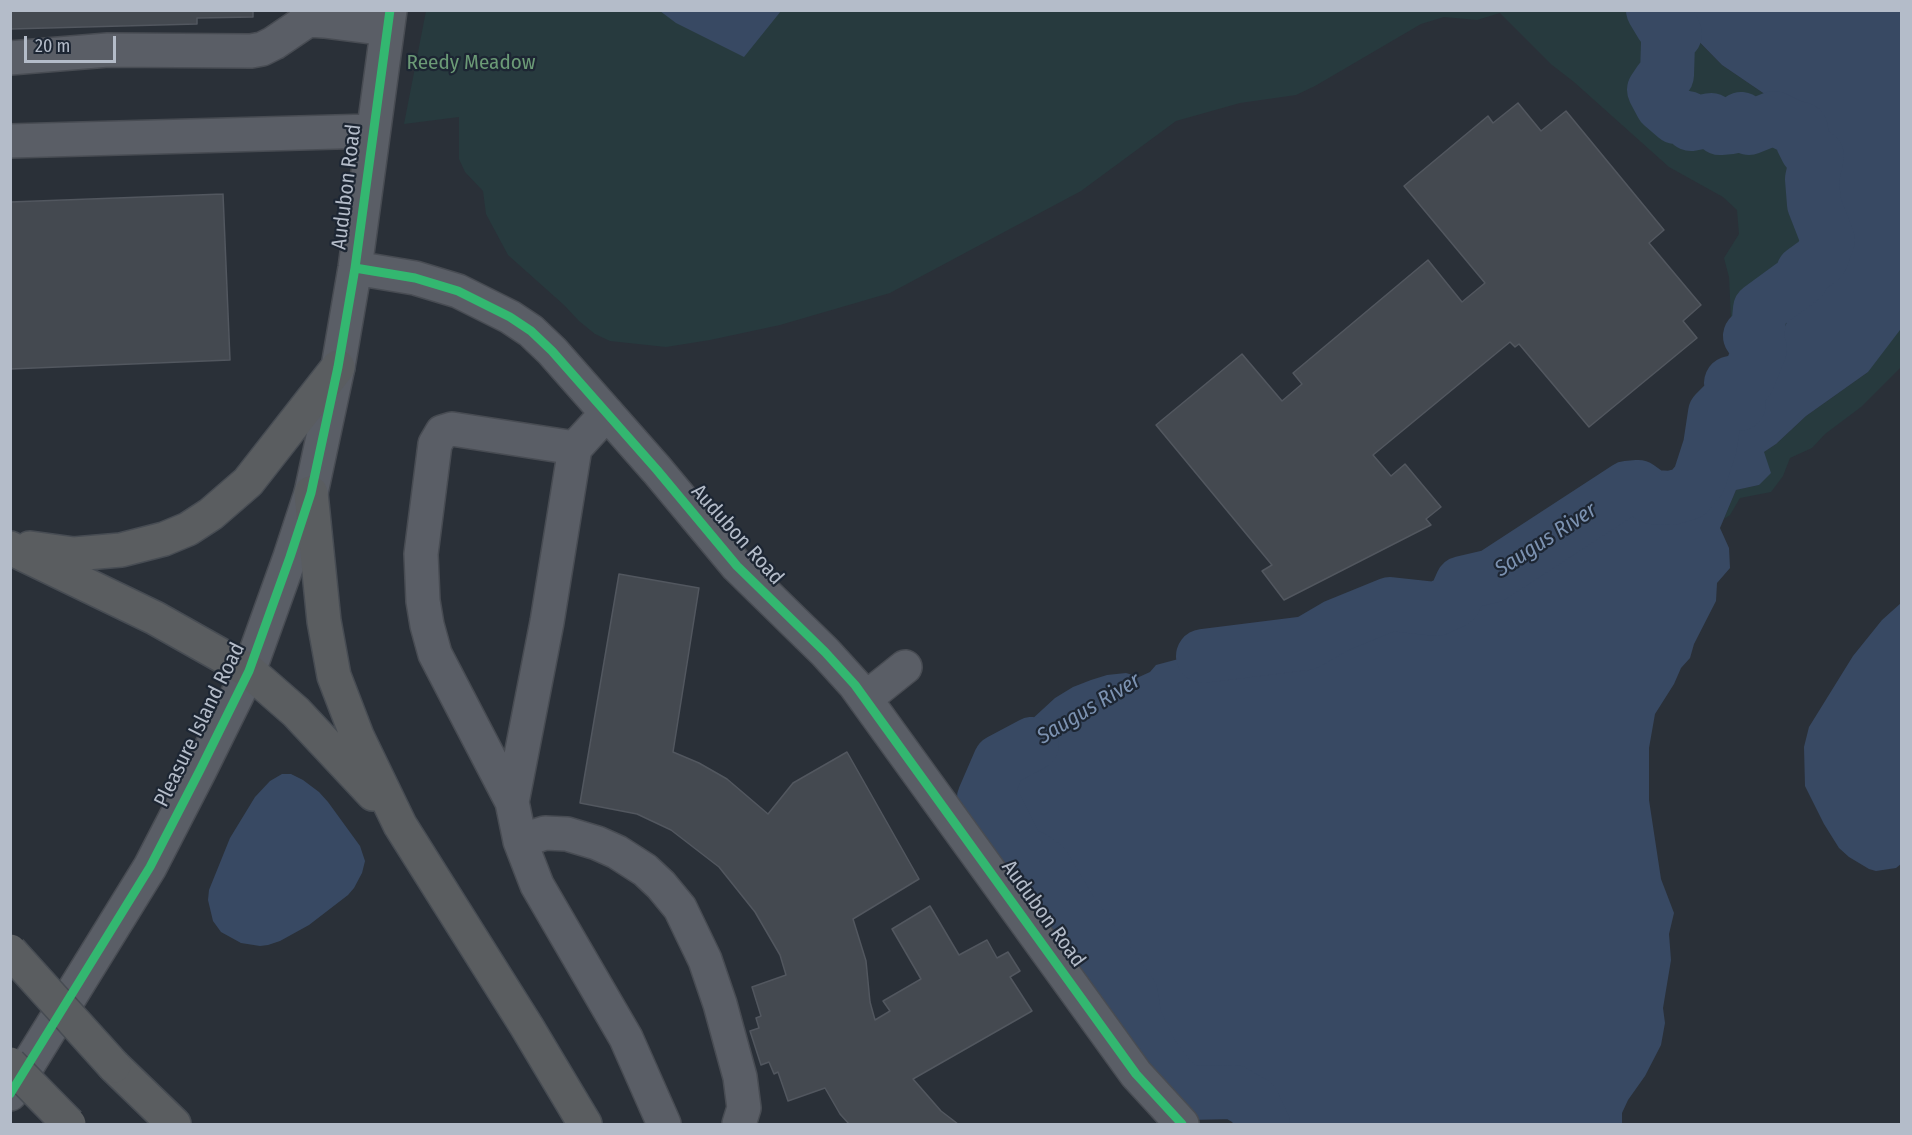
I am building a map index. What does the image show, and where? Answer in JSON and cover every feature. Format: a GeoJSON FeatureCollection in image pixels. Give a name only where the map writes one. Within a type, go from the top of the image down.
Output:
{"type":"FeatureCollection","features":[{"type":"Feature","properties":{"kind":"highway"},"geometry":{"type":"LineString","coordinates":[[10,543],[49,552],[97,553],[143,546],[188,528],[211,514],[248,482],[338,367]]}},
{"type":"Feature","properties":{"kind":"highway"},"geometry":{"type":"LineString","coordinates":[[311,493],[324,621],[334,676],[357,736],[400,825],[527,1027],[585,1125]]}},
{"type":"Feature","properties":{"kind":"highway"},"geometry":{"type":"LineString","coordinates":[[10,548],[155,618],[249,671],[296,712],[400,825]]}},
{"type":"Feature","properties":{"kind":"highway"},"geometry":{"type":"LineString","coordinates":[[10,951],[114,1066],[174,1125]]}},
{"type":"Feature","properties":{"kind":"highway"},"geometry":{"type":"LineString","coordinates":[[10,1064],[69,1125]]}},
{"type":"Feature","properties":{"kind":"street"},"geometry":{"type":"LineString","coordinates":[[10,58],[108,50],[251,51],[274,44],[308,15],[388,20]]}},
{"type":"Feature","properties":{"kind":"street","name":"Audubon Road"},"geometry":{"type":"LineString","coordinates":[[388,20],[355,268],[435,283],[482,301],[531,331],[552,351],[737,566],[825,652],[865,699],[1136,1074],[1182,1125]]}},
{"type":"Feature","properties":{"kind":"street"},"geometry":{"type":"LineString","coordinates":[[10,141],[372,131]]}},
{"type":"Feature","properties":{"kind":"street","name":"Pleasure Island Road"},"geometry":{"type":"LineString","coordinates":[[10,1094],[150,867],[249,671],[311,493],[338,367],[355,268]]}},
{"type":"Feature","properties":{"kind":"street"},"geometry":{"type":"LineString","coordinates":[[512,802],[548,622],[575,448],[607,413]]}},
{"type":"Feature","properties":{"kind":"street"},"geometry":{"type":"LineString","coordinates":[[575,448],[452,429],[442,432],[435,444],[425,508],[421,554],[423,600],[435,654],[512,802],[520,841],[537,885],[626,1038],[664,1125]]}},
{"type":"Feature","properties":{"kind":"street"},"geometry":{"type":"LineString","coordinates":[[865,699],[905,667]]}},
{"type":"Feature","properties":{"kind":"street"},"geometry":{"type":"LineString","coordinates":[[520,841],[545,833],[556,833],[597,843],[617,852],[645,870],[680,908],[705,960],[740,1077],[744,1108],[739,1125]]}},
{"type":"Feature","properties":{"kind":"green space","name":"Reedy Meadow"},"geometry":{"type":"Polygon","coordinates":[[[426,11],[1664,11],[1674,17],[1722,65],[1772,99],[1801,131],[1815,198],[1820,248],[1766,369],[1737,411],[1712,425],[1710,441],[1725,469],[1689,501],[1682,502],[1698,489],[1706,455],[1703,448],[1688,438],[1712,405],[1723,377],[1735,331],[1731,318],[1729,277],[1724,258],[1739,234],[1737,210],[1723,197],[1669,167],[1552,65],[1500,13],[1477,20],[1444,17],[1421,24],[1296,95],[1240,103],[1176,121],[1081,191],[890,293],[780,325],[710,340],[666,347],[610,341],[595,334],[579,321],[508,255],[486,214],[483,191],[465,172],[459,159],[459,117],[404,124],[426,11]]]}},
{"type":"Feature","properties":{"kind":"green space"},"geometry":{"type":"Polygon","coordinates":[[[1901,292],[1901,367],[1861,407],[1825,434],[1812,448],[1790,458],[1783,476],[1771,492],[1740,498],[1730,515],[1724,519],[1736,490],[1759,485],[1764,452],[1806,416],[1868,372],[1901,292]]]}},
{"type":"Feature","properties":{"kind":"water"},"geometry":{"type":"Polygon","coordinates":[[[660,11],[781,11],[744,57],[676,23],[660,11]]]}},
{"type":"Feature","properties":{"kind":"water"},"geometry":{"type":"Polygon","coordinates":[[[1664,11],[1901,11],[1902,326],[1868,372],[1806,416],[1764,452],[1771,473],[1759,485],[1736,490],[1720,528],[1729,548],[1730,568],[1717,583],[1716,601],[1694,644],[1690,658],[1681,668],[1655,714],[1649,748],[1649,800],[1661,879],[1674,913],[1669,934],[1671,960],[1663,1008],[1665,1023],[1661,1045],[1645,1076],[1628,1100],[1622,1113],[1622,1124],[1250,1124],[1224,1113],[1135,1021],[1117,996],[1101,966],[1079,944],[1067,916],[1055,902],[1030,855],[984,795],[988,772],[998,753],[1022,742],[1030,721],[1055,698],[1073,687],[1107,675],[1126,673],[1139,677],[1150,672],[1156,665],[1216,649],[1238,639],[1259,634],[1281,651],[1301,651],[1318,647],[1429,602],[1444,592],[1464,586],[1480,588],[1495,583],[1545,553],[1587,534],[1650,484],[1682,502],[1689,501],[1725,469],[1710,441],[1712,425],[1737,411],[1766,369],[1820,248],[1815,198],[1801,131],[1772,99],[1722,65],[1675,17],[1664,11]]]}},
{"type":"Feature","properties":{"kind":"water"},"geometry":{"type":"Polygon","coordinates":[[[1901,603],[1901,864],[1896,868],[1876,871],[1849,857],[1839,848],[1824,824],[1805,786],[1804,747],[1809,727],[1853,656],[1882,620],[1901,603]]]}},
{"type":"Feature","properties":{"kind":"water"},"geometry":{"type":"Polygon","coordinates":[[[282,774],[291,774],[319,792],[360,846],[365,861],[362,873],[348,895],[309,925],[268,945],[241,943],[221,932],[213,921],[208,900],[209,890],[230,838],[255,797],[270,781],[282,774]]]}},
{"type":"Feature","properties":{"kind":"building"},"geometry":{"type":"Polygon","coordinates":[[[10,10],[253,10],[253,17],[197,18],[197,24],[10,29],[10,10]]]}},
{"type":"Feature","properties":{"kind":"building"},"geometry":{"type":"Polygon","coordinates":[[[1518,103],[1541,131],[1566,111],[1664,230],[1649,243],[1701,305],[1683,321],[1697,338],[1589,427],[1519,344],[1515,347],[1510,342],[1373,455],[1391,476],[1405,464],[1441,507],[1426,519],[1431,525],[1284,600],[1262,571],[1272,565],[1156,425],[1242,354],[1282,401],[1302,384],[1293,373],[1428,260],[1462,302],[1485,283],[1404,186],[1488,116],[1493,123],[1518,103]]]}},
{"type":"Feature","properties":{"kind":"building"},"geometry":{"type":"Polygon","coordinates":[[[223,194],[230,360],[10,369],[10,202],[223,194]]]}},
{"type":"Feature","properties":{"kind":"building"},"geometry":{"type":"Polygon","coordinates":[[[619,574],[699,588],[673,752],[727,779],[768,814],[793,783],[847,752],[919,879],[853,919],[866,961],[870,1002],[875,1020],[890,1011],[883,1001],[921,979],[892,929],[930,906],[959,955],[987,940],[997,958],[1008,952],[1020,971],[1010,977],[1032,1011],[913,1079],[941,1111],[958,1124],[849,1124],[840,1114],[825,1088],[788,1101],[778,1072],[774,1074],[769,1062],[761,1065],[750,1031],[759,1028],[756,1018],[761,1016],[752,987],[786,975],[780,955],[755,912],[719,867],[671,830],[637,814],[580,803],[619,574]]]}},
{"type":"Feature","properties":{"kind":"waterway","name":"Saugus River"},"geometry":{"type":"LineString","coordinates":[[1203,656],[1307,643],[1336,626],[1390,604],[1436,609],[1454,601],[1462,583],[1492,576],[1627,488],[1638,487],[1652,497],[1672,498],[1688,493],[1699,480],[1710,446],[1715,413],[1724,404],[1739,404],[1731,383],[1748,379],[1760,349],[1750,336],[1758,329],[1760,309],[1801,279],[1803,272],[1821,259],[1828,240],[1814,204],[1812,179],[1817,156],[1807,150],[1802,140],[1801,129],[1774,118],[1749,128],[1741,119],[1731,127],[1720,128],[1711,120],[1691,124],[1687,118],[1676,117],[1662,105],[1654,90],[1667,75],[1668,43],[1675,34],[1672,27],[1662,25],[1653,10]]}},
{"type":"Feature","properties":{"kind":"waterway","name":"Saugus River"},"geometry":{"type":"LineString","coordinates":[[1032,744],[1000,761],[984,798],[996,807],[1021,857],[1033,858],[1044,866],[1070,910],[1131,994],[1135,1020],[1151,1053],[1171,1080],[1188,1093],[1234,1092],[1253,1103],[1263,1124]]}},
{"type":"Feature","properties":{"kind":"cycle path"},"geometry":{"type":"LineString","coordinates":[[10,1094],[150,867],[249,671],[290,557],[311,493],[338,367],[355,268],[390,10]]}},
{"type":"Feature","properties":{"kind":"cycle path"},"geometry":{"type":"LineString","coordinates":[[355,268],[415,278],[458,291],[510,317],[531,331],[552,351],[657,470],[737,566],[825,652],[855,685],[1136,1074],[1182,1124]]}}]}
